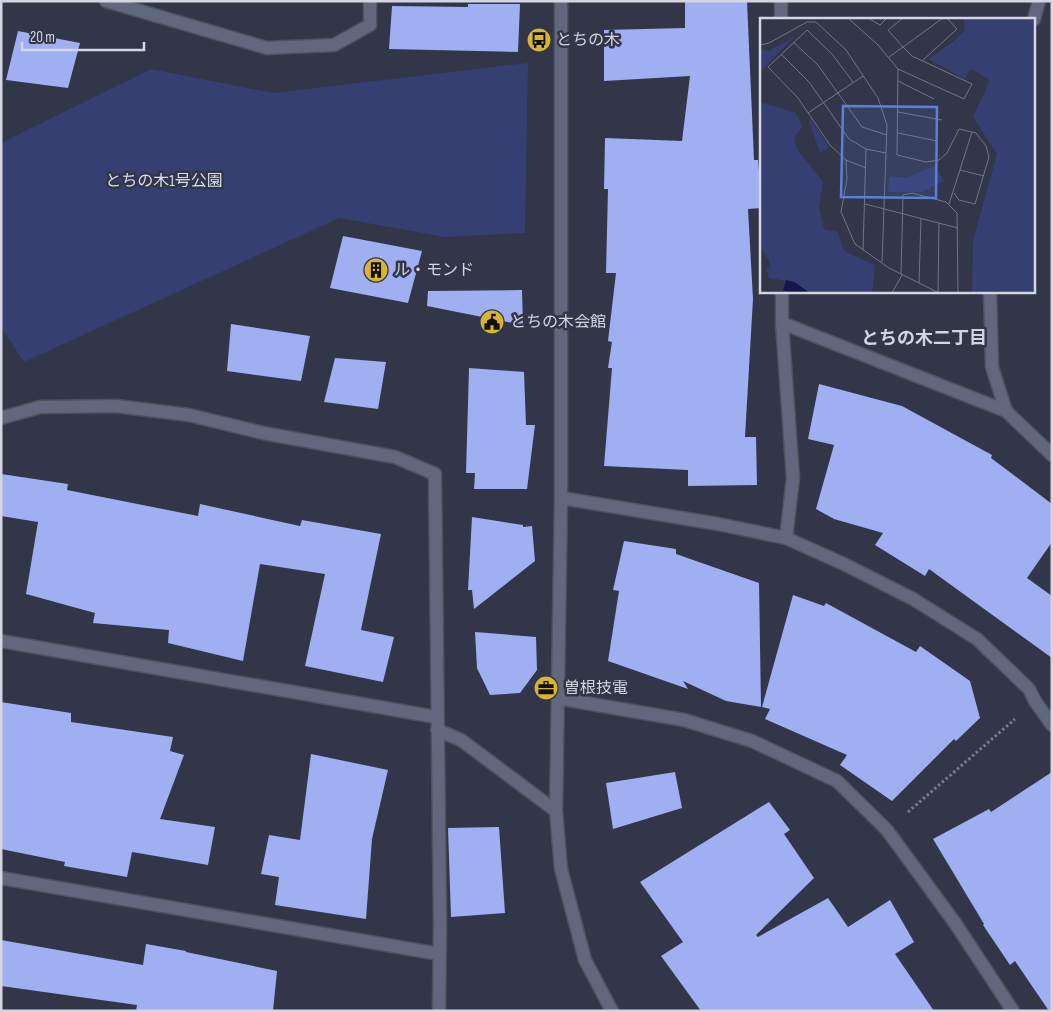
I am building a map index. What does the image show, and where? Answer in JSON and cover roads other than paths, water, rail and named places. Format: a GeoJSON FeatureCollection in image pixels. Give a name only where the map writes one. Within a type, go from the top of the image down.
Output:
{"type":"FeatureCollection","features":[{"type":"Feature","properties":{"kind":"street"},"geometry":{"type":"LineString","coordinates":[[106,1],[267,48],[334,45],[370,25],[370,1]]}},
{"type":"Feature","properties":{"kind":"street"},"geometry":{"type":"LineString","coordinates":[[561,1],[560,498],[556,811],[561,869],[585,960],[612,1011]]}},
{"type":"Feature","properties":{"kind":"street"},"geometry":{"type":"LineString","coordinates":[[781,1],[781,18]]}},
{"type":"Feature","properties":{"kind":"street"},"geometry":{"type":"LineString","coordinates":[[1034,18],[1039,1]]}},
{"type":"Feature","properties":{"kind":"street"},"geometry":{"type":"LineString","coordinates":[[782,292],[782,323],[793,478],[786,538]]}},
{"type":"Feature","properties":{"kind":"street"},"geometry":{"type":"LineString","coordinates":[[990,292],[992,368],[1006,412]]}},
{"type":"Feature","properties":{"kind":"street"},"geometry":{"type":"LineString","coordinates":[[782,323],[1006,412],[1050,449]]}},
{"type":"Feature","properties":{"kind":"street"},"geometry":{"type":"LineString","coordinates":[[1,418],[40,407],[116,406],[190,416],[263,433],[395,457],[435,474],[438,646],[436,724],[439,1011]]}},
{"type":"Feature","properties":{"kind":"street"},"geometry":{"type":"LineString","coordinates":[[560,498],[718,524],[786,538],[846,565],[913,599],[977,639],[1029,689],[1052,725]]}},
{"type":"Feature","properties":{"kind":"street"},"geometry":{"type":"LineString","coordinates":[[1,642],[436,724],[461,740],[556,811]]}},
{"type":"Feature","properties":{"kind":"street"},"geometry":{"type":"LineString","coordinates":[[557,698],[684,720],[752,741],[836,781],[887,830],[955,924],[1013,1011]]}},
{"type":"Feature","properties":{"kind":"street"},"geometry":{"type":"LineString","coordinates":[[1,878],[439,954]]}},
{"type":"Feature","properties":{"kind":"place","name":"とちの木"},"geometry":{"type":"Point","coordinates":[539,40]}},
{"type":"Feature","properties":{"kind":"place","name":"ル・モンド"},"geometry":{"type":"Point","coordinates":[376,270]}},
{"type":"Feature","properties":{"kind":"place","name":"とちの木会館"},"geometry":{"type":"Point","coordinates":[492,322]}},
{"type":"Feature","properties":{"kind":"place","name":"曽根技電"},"geometry":{"type":"Point","coordinates":[546,688]}},
{"type":"Feature","properties":{"kind":"district","name":"とちの木二丁目"},"geometry":{"type":"Point","coordinates":[924,338]}},
{"type":"Feature","properties":{"kind":"park label","name":"とちの木1号公園"},"geometry":{"type":"Point","coordinates":[164,181]}}]}
